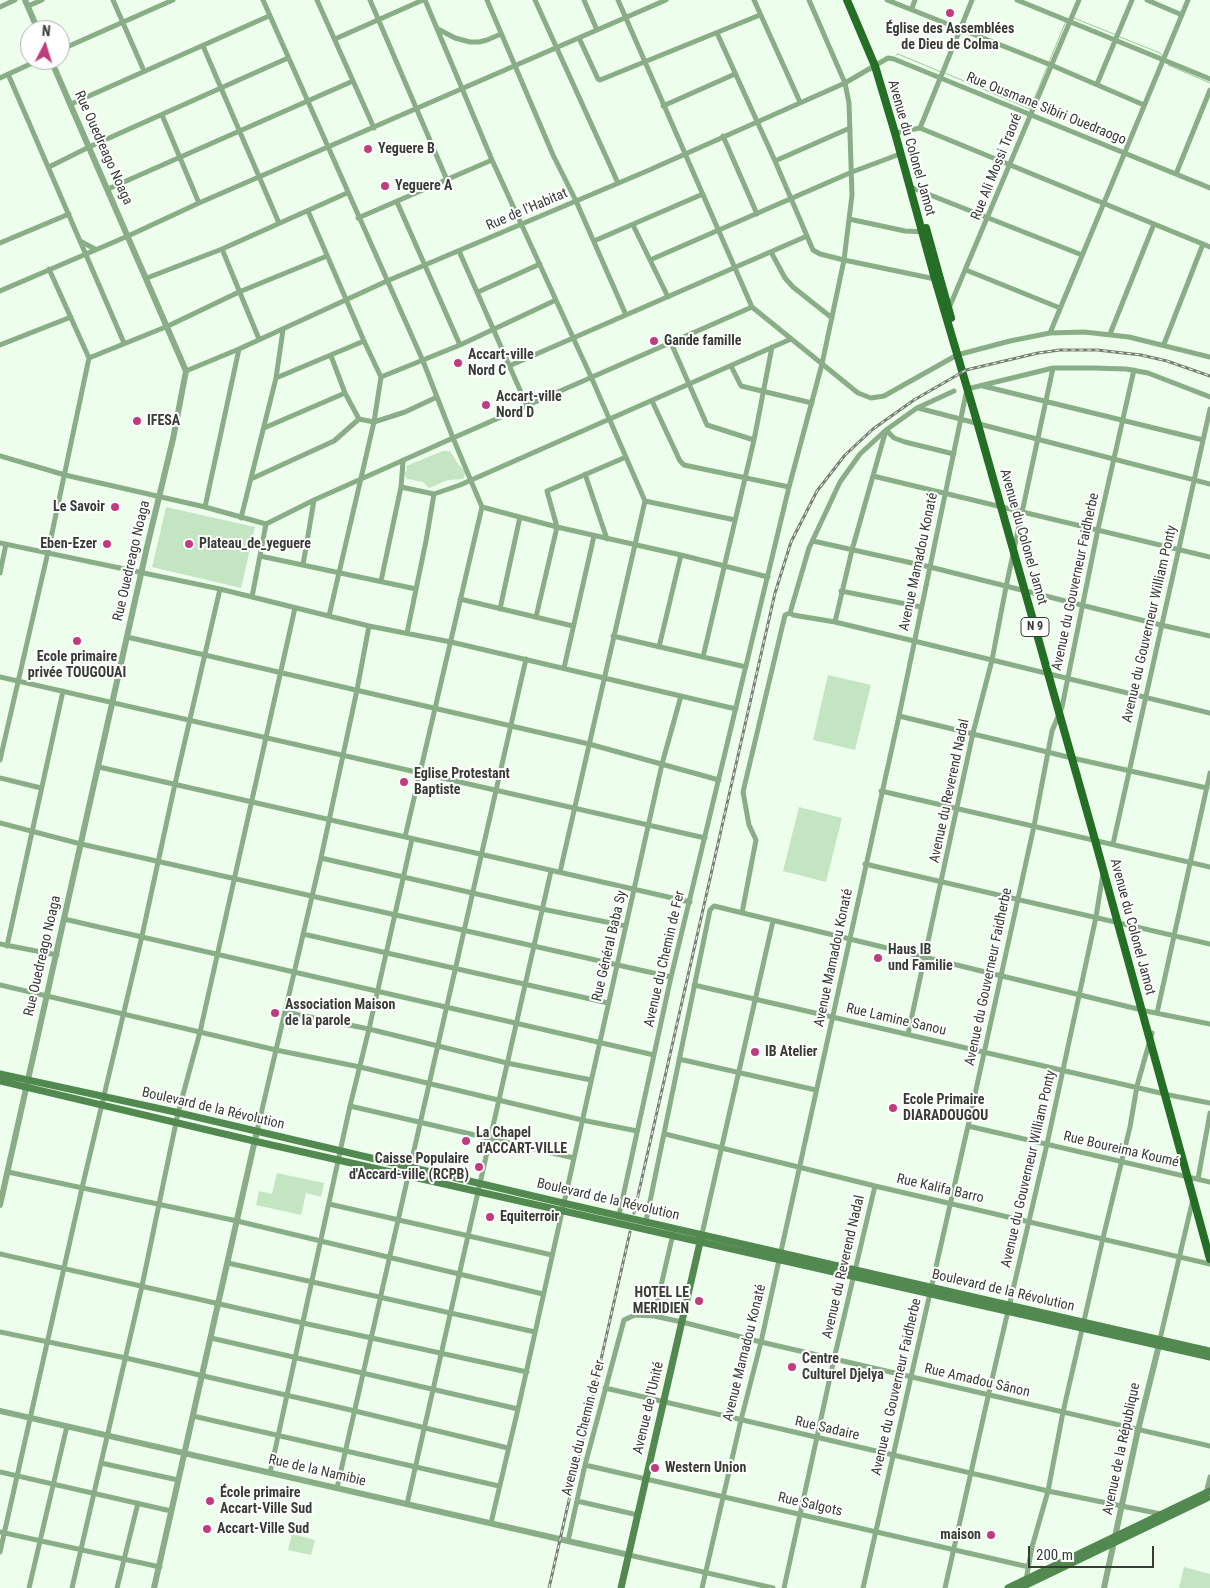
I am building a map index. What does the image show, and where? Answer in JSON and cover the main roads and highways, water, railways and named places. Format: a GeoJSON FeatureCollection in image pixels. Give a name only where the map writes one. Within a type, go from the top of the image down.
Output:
{"type":"FeatureCollection","features":[{"type":"Feature","properties":{"kind":"main road","name":"Avenue du Colonel Jamot"},"geometry":{"type":"LineString","coordinates":[[847,0],[876,64]]}},
{"type":"Feature","properties":{"kind":"main road","name":"Avenue du Colonel Jamot"},"geometry":{"type":"LineString","coordinates":[[852,0],[876,64],[897,133],[1004,507],[1014,549],[1098,841],[1167,1094],[1193,1178],[1194,1194],[1210,1259]]}},
{"type":"Feature","properties":{"kind":"main road","name":"Avenue du Colonel Jamot"},"geometry":{"type":"LineString","coordinates":[[897,133],[900,154],[912,188]]}},
{"type":"Feature","properties":{"kind":"main road","name":"Avenue du Colonel Jamot"},"geometry":{"type":"LineString","coordinates":[[924,232],[935,279],[947,312]]}},
{"type":"Feature","properties":{"kind":"main road","name":"Avenue du Colonel Jamot"},"geometry":{"type":"LineString","coordinates":[[1098,841],[1104,870],[1120,923]]}},
{"type":"Feature","properties":{"kind":"main road","name":"Boulevard de la Révolution"},"geometry":{"type":"LineString","coordinates":[[0,1074],[102,1105],[254,1141],[339,1159],[480,1183],[673,1234],[701,1238]]}},
{"type":"Feature","properties":{"kind":"main road","name":"Boulevard de la Révolution"},"geometry":{"type":"LineString","coordinates":[[0,1081],[27,1083],[178,1113],[340,1150],[478,1191],[619,1215],[701,1238],[1159,1342],[1210,1351]]}},
{"type":"Feature","properties":{"kind":"main road","name":"Avenue du Colonel Jamot"},"geometry":{"type":"LineString","coordinates":[[1194,1194],[1210,1244]]}},
{"type":"Feature","properties":{"kind":"main road","name":"Avenue de l'Unité"},"geometry":{"type":"LineString","coordinates":[[621,1588],[701,1238]]}},
{"type":"Feature","properties":{"kind":"main road","name":"Boulevard de la Révolution"},"geometry":{"type":"LineString","coordinates":[[1159,1342],[1210,1357]]}},
{"type":"Feature","properties":{"kind":"main road"},"geometry":{"type":"LineString","coordinates":[[1114,1540],[1162,1514],[1209,1493]]}},
{"type":"Feature","properties":{"kind":"main road"},"geometry":{"type":"LineString","coordinates":[[1008,1588],[1024,1585],[1209,1493]]}},
{"type":"Feature","properties":{"kind":"waterway"},"geometry":{"type":"LineString","coordinates":[[1074,18],[1116,35]]}},
{"type":"Feature","properties":{"kind":"waterway"},"geometry":{"type":"LineString","coordinates":[[1049,62],[1066,21]]}},
{"type":"Feature","properties":{"kind":"waterway"},"geometry":{"type":"LineString","coordinates":[[1120,37],[1160,53],[1163,57]]}},
{"type":"Feature","properties":{"kind":"waterway"},"geometry":{"type":"LineString","coordinates":[[896,55],[898,54],[941,72]]}},
{"type":"Feature","properties":{"kind":"waterway"},"geometry":{"type":"LineString","coordinates":[[945,73],[1030,109],[1048,65]]}},
{"type":"Feature","properties":{"kind":"waterway"},"geometry":{"type":"LineString","coordinates":[[1168,65],[1210,83]]}},
{"type":"Feature","properties":{"kind":"railway"},"geometry":{"type":"LineString","coordinates":[[634,1213],[775,593],[791,542],[817,491],[845,455],[873,429],[914,400],[966,370],[1038,353],[1060,350],[1097,350],[1141,355],[1167,361],[1210,376]]}},
{"type":"Feature","properties":{"kind":"railway"},"geometry":{"type":"LineString","coordinates":[[549,1588],[630,1232]]}},
{"type":"Feature","properties":{"kind":"place","name":"Église des Assemblées de Dieu de Colma"},"geometry":{"type":"Point","coordinates":[950,13]}},
{"type":"Feature","properties":{"kind":"place","name":"Yeguere B"},"geometry":{"type":"Point","coordinates":[368,149]}},
{"type":"Feature","properties":{"kind":"place","name":"Yeguere A"},"geometry":{"type":"Point","coordinates":[385,186]}},
{"type":"Feature","properties":{"kind":"place","name":"Gande famille"},"geometry":{"type":"Point","coordinates":[654,341]}},
{"type":"Feature","properties":{"kind":"place","name":"Accart-ville Nord C"},"geometry":{"type":"Point","coordinates":[458,363]}},
{"type":"Feature","properties":{"kind":"place","name":"Accart-ville Nord D"},"geometry":{"type":"Point","coordinates":[486,405]}},
{"type":"Feature","properties":{"kind":"place","name":"IFESA"},"geometry":{"type":"Point","coordinates":[137,421]}},
{"type":"Feature","properties":{"kind":"place","name":"Le Savoir"},"geometry":{"type":"Point","coordinates":[115,507]}},
{"type":"Feature","properties":{"kind":"place","name":"Eben-Ezer"},"geometry":{"type":"Point","coordinates":[107,544]}},
{"type":"Feature","properties":{"kind":"place","name":"Plateau_de_yeguere"},"geometry":{"type":"Point","coordinates":[189,544]}},
{"type":"Feature","properties":{"kind":"place","name":"Ecole primaire privée TOUGOUAI"},"geometry":{"type":"Point","coordinates":[77,641]}},
{"type":"Feature","properties":{"kind":"place","name":"Eglise Protestant Baptiste"},"geometry":{"type":"Point","coordinates":[404,782]}},
{"type":"Feature","properties":{"kind":"place","name":"Haus IB und Familie"},"geometry":{"type":"Point","coordinates":[878,958]}},
{"type":"Feature","properties":{"kind":"place","name":"Association Maison de la parole"},"geometry":{"type":"Point","coordinates":[275,1013]}},
{"type":"Feature","properties":{"kind":"place","name":"IB Atelier"},"geometry":{"type":"Point","coordinates":[755,1052]}},
{"type":"Feature","properties":{"kind":"place","name":"Ecole Primaire DIARADOUGOU"},"geometry":{"type":"Point","coordinates":[893,1108]}},
{"type":"Feature","properties":{"kind":"place","name":"La Chapel d'ACCART-VILLE"},"geometry":{"type":"Point","coordinates":[466,1141]}},
{"type":"Feature","properties":{"kind":"place","name":"Caisse Populaire d'Accard-ville (RCPB)"},"geometry":{"type":"Point","coordinates":[479,1167]}},
{"type":"Feature","properties":{"kind":"place","name":"Equiterroir"},"geometry":{"type":"Point","coordinates":[490,1217]}},
{"type":"Feature","properties":{"kind":"place","name":"HOTEL LE MERIDIEN"},"geometry":{"type":"Point","coordinates":[699,1301]}},
{"type":"Feature","properties":{"kind":"place","name":"Centre Culturel Djelya"},"geometry":{"type":"Point","coordinates":[792,1367]}},
{"type":"Feature","properties":{"kind":"place","name":"Western Union"},"geometry":{"type":"Point","coordinates":[655,1468]}},
{"type":"Feature","properties":{"kind":"place","name":"École primaire Accart-Ville Sud"},"geometry":{"type":"Point","coordinates":[210,1501]}},
{"type":"Feature","properties":{"kind":"place","name":"Accart-Ville Sud"},"geometry":{"type":"Point","coordinates":[207,1529]}},
{"type":"Feature","properties":{"kind":"place","name":"maison"},"geometry":{"type":"Point","coordinates":[991,1535]}}]}
